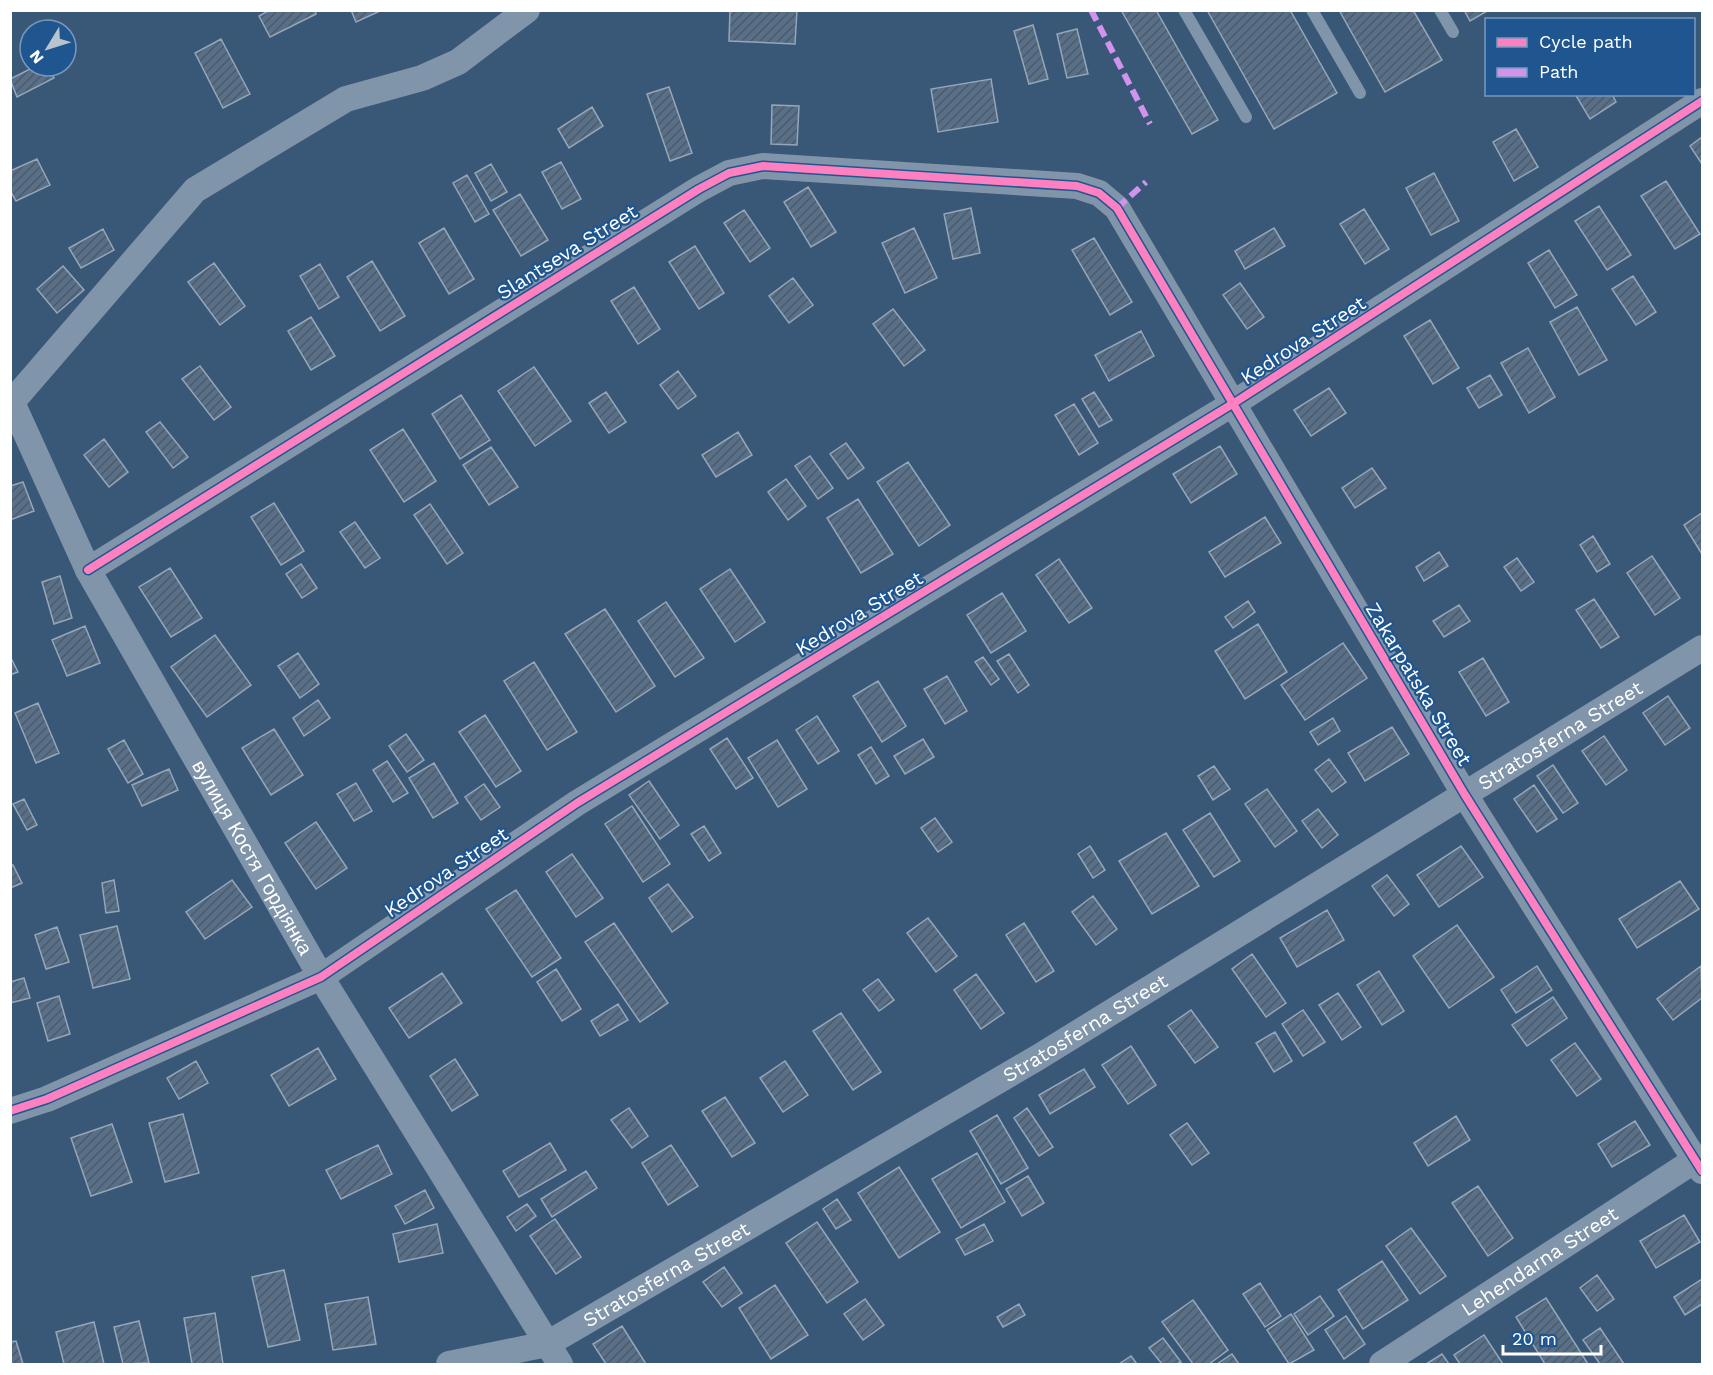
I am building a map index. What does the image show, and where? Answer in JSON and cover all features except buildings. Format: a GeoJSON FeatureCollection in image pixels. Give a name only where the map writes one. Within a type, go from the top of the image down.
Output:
{"type":"FeatureCollection","features":[{"type":"Feature","properties":{"kind":"street"},"geometry":{"type":"LineString","coordinates":[[11,400],[195,190],[346,99],[422,78],[458,62],[527,10]]}},
{"type":"Feature","properties":{"kind":"street","name":"Kedrova Street"},"geometry":{"type":"LineString","coordinates":[[10,1111],[47,1099],[321,976],[577,803],[1234,404],[1702,101]]}},
{"type":"Feature","properties":{"kind":"street","name":"Slantseva Street"},"geometry":{"type":"LineString","coordinates":[[88,570],[729,173],[763,166],[1077,186],[1099,193],[1117,208]]}},
{"type":"Feature","properties":{"kind":"street","name":"Zakarpatska Street"},"geometry":{"type":"LineString","coordinates":[[1117,208],[1465,795],[1699,1165]]}},
{"type":"Feature","properties":{"kind":"street","name":"вулиця Костя Гордіянка"},"geometry":{"type":"LineString","coordinates":[[11,400],[88,570],[321,976],[553,1354]]}},
{"type":"Feature","properties":{"kind":"street","name":"Stratosferna Street"},"geometry":{"type":"LineString","coordinates":[[449,1365],[553,1354],[1702,648]]}},
{"type":"Feature","properties":{"kind":"street","name":"Lehendarna Street"},"geometry":{"type":"LineString","coordinates":[[1382,1365],[1699,1165]]}},
{"type":"Feature","properties":{"kind":"lane"},"geometry":{"type":"LineString","coordinates":[[1184,10],[1246,117]]}},
{"type":"Feature","properties":{"kind":"lane"},"geometry":{"type":"LineString","coordinates":[[1312,10],[1360,93]]}},
{"type":"Feature","properties":{"kind":"lane"},"geometry":{"type":"LineString","coordinates":[[1440,10],[1453,32]]}},
{"type":"Feature","properties":{"kind":"marked path"},"geometry":{"type":"LineString","coordinates":[[1091,10],[1150,124]]}},
{"type":"Feature","properties":{"kind":"marked path"},"geometry":{"type":"LineString","coordinates":[[1117,208],[1146,182]]}},
{"type":"Feature","properties":{"kind":"cycle path"},"geometry":{"type":"LineString","coordinates":[[10,1111],[47,1099],[321,977],[577,803],[1234,403],[1702,101]]}},
{"type":"Feature","properties":{"kind":"cycle path"},"geometry":{"type":"LineString","coordinates":[[88,570],[699,189],[729,173],[763,166],[1077,186],[1099,193],[1117,208],[1465,795],[1702,1171]]}}]}
